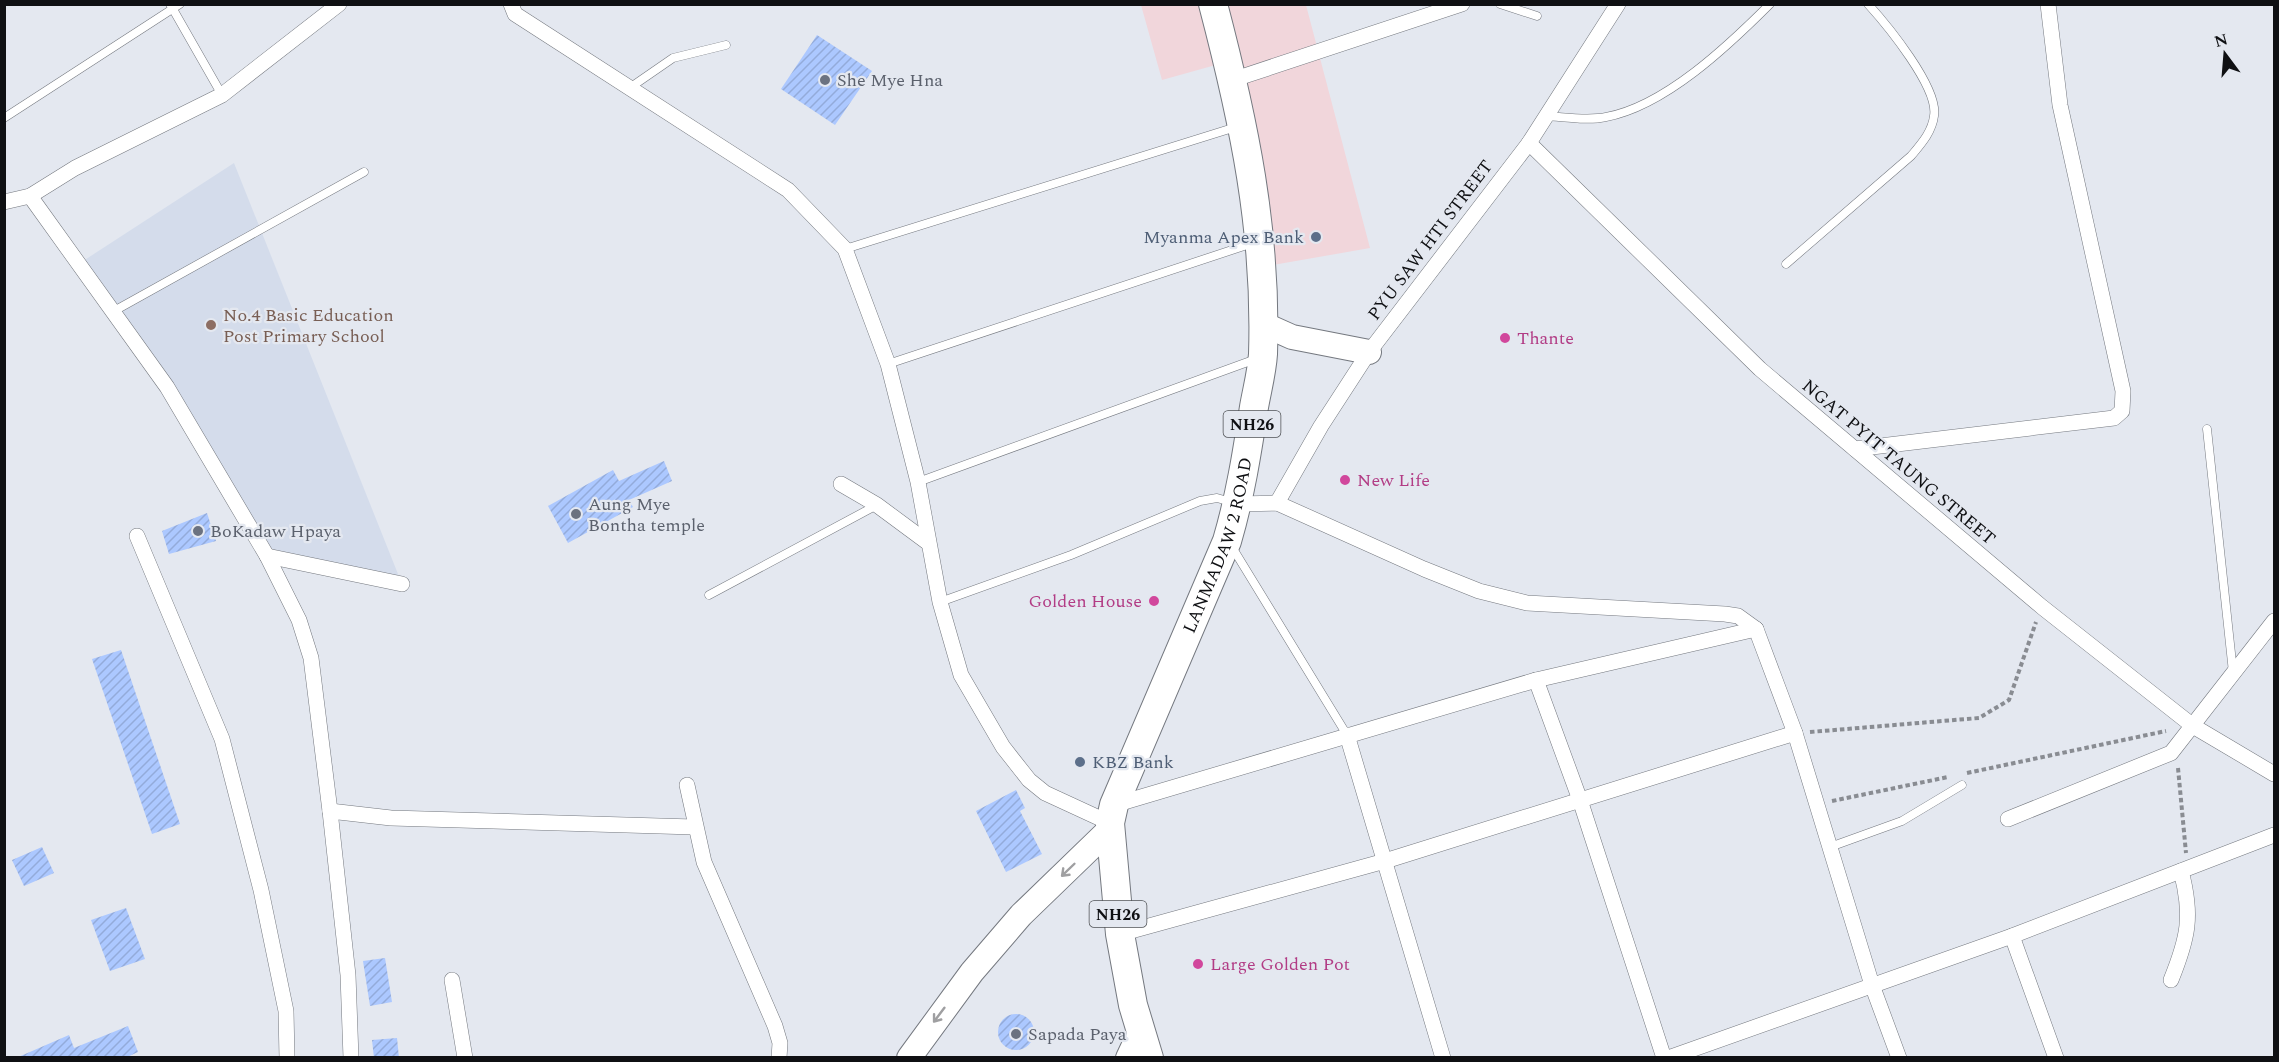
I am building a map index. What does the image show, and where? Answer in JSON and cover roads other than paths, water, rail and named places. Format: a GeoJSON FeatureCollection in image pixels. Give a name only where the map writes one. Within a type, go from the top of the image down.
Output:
{"type":"FeatureCollection","features":[{"type":"Feature","properties":{"kind":"highway","name":"LANMADAW 2 ROAD"},"geometry":{"type":"LineString","coordinates":[[1111,819],[1227,541],[1238,504],[1263,356],[1260,241],[1244,125],[1213,4]]}},
{"type":"Feature","properties":{"kind":"highway","name":"NH26"},"geometry":{"type":"LineString","coordinates":[[1111,819],[1120,934],[1133,1005],[1137,1054]]}},
{"type":"Feature","properties":{"kind":"main road"},"geometry":{"type":"LineString","coordinates":[[1263,324],[1292,337],[1369,352]]}},
{"type":"Feature","properties":{"kind":"main road"},"geometry":{"type":"LineString","coordinates":[[909,1058],[972,972],[1111,819]]}},
{"type":"Feature","properties":{"kind":"street"},"geometry":{"type":"LineString","coordinates":[[4,202],[30,195],[75,168],[222,95],[322,10],[339,4]]}},
{"type":"Feature","properties":{"kind":"street"},"geometry":{"type":"LineString","coordinates":[[511,4],[515,14],[788,190],[845,249],[888,364],[918,482],[927,542],[940,602],[961,675],[1003,747],[1029,780],[1045,793],[1111,819],[1347,735],[1536,680],[1756,629]]}},
{"type":"Feature","properties":{"kind":"street"},"geometry":{"type":"LineString","coordinates":[[1232,80],[1462,4]]}},
{"type":"Feature","properties":{"kind":"street","name":"PYU SAW HTI STREET"},"geometry":{"type":"LineString","coordinates":[[1277,503],[1321,426],[1369,352],[1529,143],[1618,4]]}},
{"type":"Feature","properties":{"kind":"street"},"geometry":{"type":"LineString","coordinates":[[1855,449],[2114,418],[2122,411],[2123,391],[2060,105],[2048,4]]}},
{"type":"Feature","properties":{"kind":"street","name":"NGAT PYIT TAUNG STREET"},"geometry":{"type":"LineString","coordinates":[[1529,143],[1760,369],[2042,608],[2193,726],[2274,774]]}},
{"type":"Feature","properties":{"kind":"street"},"geometry":{"type":"LineString","coordinates":[[30,195],[167,387],[267,556],[299,620],[311,658],[330,811],[348,975],[351,1058]]}},
{"type":"Feature","properties":{"kind":"street"},"geometry":{"type":"LineString","coordinates":[[841,484],[877,505],[927,542]]}},
{"type":"Feature","properties":{"kind":"street"},"geometry":{"type":"LineString","coordinates":[[1238,504],[1277,503],[1479,591],[1538,604],[1725,614],[1738,616],[1756,629],[1795,733],[1872,985],[1899,1058]]}},
{"type":"Feature","properties":{"kind":"street"},"geometry":{"type":"LineString","coordinates":[[138,536],[222,739],[261,890],[286,1011],[287,1058]]}},
{"type":"Feature","properties":{"kind":"street"},"geometry":{"type":"LineString","coordinates":[[267,556],[402,584]]}},
{"type":"Feature","properties":{"kind":"street"},"geometry":{"type":"LineString","coordinates":[[2008,819],[2171,753],[2274,621]]}},
{"type":"Feature","properties":{"kind":"street"},"geometry":{"type":"LineString","coordinates":[[1536,680],[1580,800],[1666,1058],[2012,936],[2274,835]]}},
{"type":"Feature","properties":{"kind":"street"},"geometry":{"type":"LineString","coordinates":[[1120,934],[1385,861],[1795,733]]}},
{"type":"Feature","properties":{"kind":"street"},"geometry":{"type":"LineString","coordinates":[[1347,735],[1443,1058]]}},
{"type":"Feature","properties":{"kind":"street"},"geometry":{"type":"LineString","coordinates":[[687,785],[694,827],[704,862],[775,1026],[780,1043],[779,1058]]}},
{"type":"Feature","properties":{"kind":"street"},"geometry":{"type":"LineString","coordinates":[[330,811],[391,818],[694,827]]}},
{"type":"Feature","properties":{"kind":"street"},"geometry":{"type":"LineString","coordinates":[[2171,980],[2189,929],[2184,870]]}},
{"type":"Feature","properties":{"kind":"street"},"geometry":{"type":"LineString","coordinates":[[2012,936],[2056,1058]]}},
{"type":"Feature","properties":{"kind":"street"},"geometry":{"type":"LineString","coordinates":[[452,980],[465,1058]]}},
{"type":"Feature","properties":{"kind":"lane"},"geometry":{"type":"LineString","coordinates":[[1500,4],[1537,16]]}},
{"type":"Feature","properties":{"kind":"lane"},"geometry":{"type":"LineString","coordinates":[[1546,116],[1603,118],[1652,101],[1733,40],[1770,4]]}},
{"type":"Feature","properties":{"kind":"lane"},"geometry":{"type":"LineString","coordinates":[[1786,264],[1911,156],[1928,136],[1935,115],[1930,94],[1905,50],[1868,4]]}},
{"type":"Feature","properties":{"kind":"lane"},"geometry":{"type":"LineString","coordinates":[[4,118],[175,6],[222,95]]}},
{"type":"Feature","properties":{"kind":"lane"},"geometry":{"type":"LineString","coordinates":[[631,87],[673,58],[726,45]]}},
{"type":"Feature","properties":{"kind":"lane"},"geometry":{"type":"LineString","coordinates":[[845,249],[1244,125]]}},
{"type":"Feature","properties":{"kind":"lane"},"geometry":{"type":"LineString","coordinates":[[114,311],[364,172]]}},
{"type":"Feature","properties":{"kind":"lane"},"geometry":{"type":"LineString","coordinates":[[888,364],[1260,241]]}},
{"type":"Feature","properties":{"kind":"lane"},"geometry":{"type":"LineString","coordinates":[[918,482],[1263,356]]}},
{"type":"Feature","properties":{"kind":"lane"},"geometry":{"type":"LineString","coordinates":[[2207,429],[2233,672]]}},
{"type":"Feature","properties":{"kind":"lane"},"geometry":{"type":"LineString","coordinates":[[940,602],[1071,555],[1200,501],[1217,498],[1238,504]]}},
{"type":"Feature","properties":{"kind":"lane"},"geometry":{"type":"LineString","coordinates":[[709,595],[877,505]]}},
{"type":"Feature","properties":{"kind":"lane"},"geometry":{"type":"LineString","coordinates":[[1227,541],[1347,735]]}},
{"type":"Feature","properties":{"kind":"lane"},"geometry":{"type":"LineString","coordinates":[[1830,847],[1902,821],[1962,785]]}},
{"type":"Feature","properties":{"kind":"place","name":"She Mye Hna"},"geometry":{"type":"Point","coordinates":[825,80]}},
{"type":"Feature","properties":{"kind":"place","name":"Myanma Apex Bank"},"geometry":{"type":"Point","coordinates":[1316,237]}},
{"type":"Feature","properties":{"kind":"place","name":"No.4 Basic Education Post Primary School"},"geometry":{"type":"Point","coordinates":[211,325]}},
{"type":"Feature","properties":{"kind":"place","name":"Thante"},"geometry":{"type":"Point","coordinates":[1505,338]}},
{"type":"Feature","properties":{"kind":"place","name":"New Life"},"geometry":{"type":"Point","coordinates":[1345,480]}},
{"type":"Feature","properties":{"kind":"place","name":"Aung Mye Bontha temple"},"geometry":{"type":"Point","coordinates":[576,514]}},
{"type":"Feature","properties":{"kind":"place","name":"BoKadaw Hpaya"},"geometry":{"type":"Point","coordinates":[198,531]}},
{"type":"Feature","properties":{"kind":"place","name":"Golden House"},"geometry":{"type":"Point","coordinates":[1154,601]}},
{"type":"Feature","properties":{"kind":"place","name":"KBZ Bank"},"geometry":{"type":"Point","coordinates":[1080,762]}},
{"type":"Feature","properties":{"kind":"place","name":"Large Golden Pot"},"geometry":{"type":"Point","coordinates":[1198,964]}},
{"type":"Feature","properties":{"kind":"place","name":"Sapada Paya"},"geometry":{"type":"Point","coordinates":[1016,1034]}}]}
